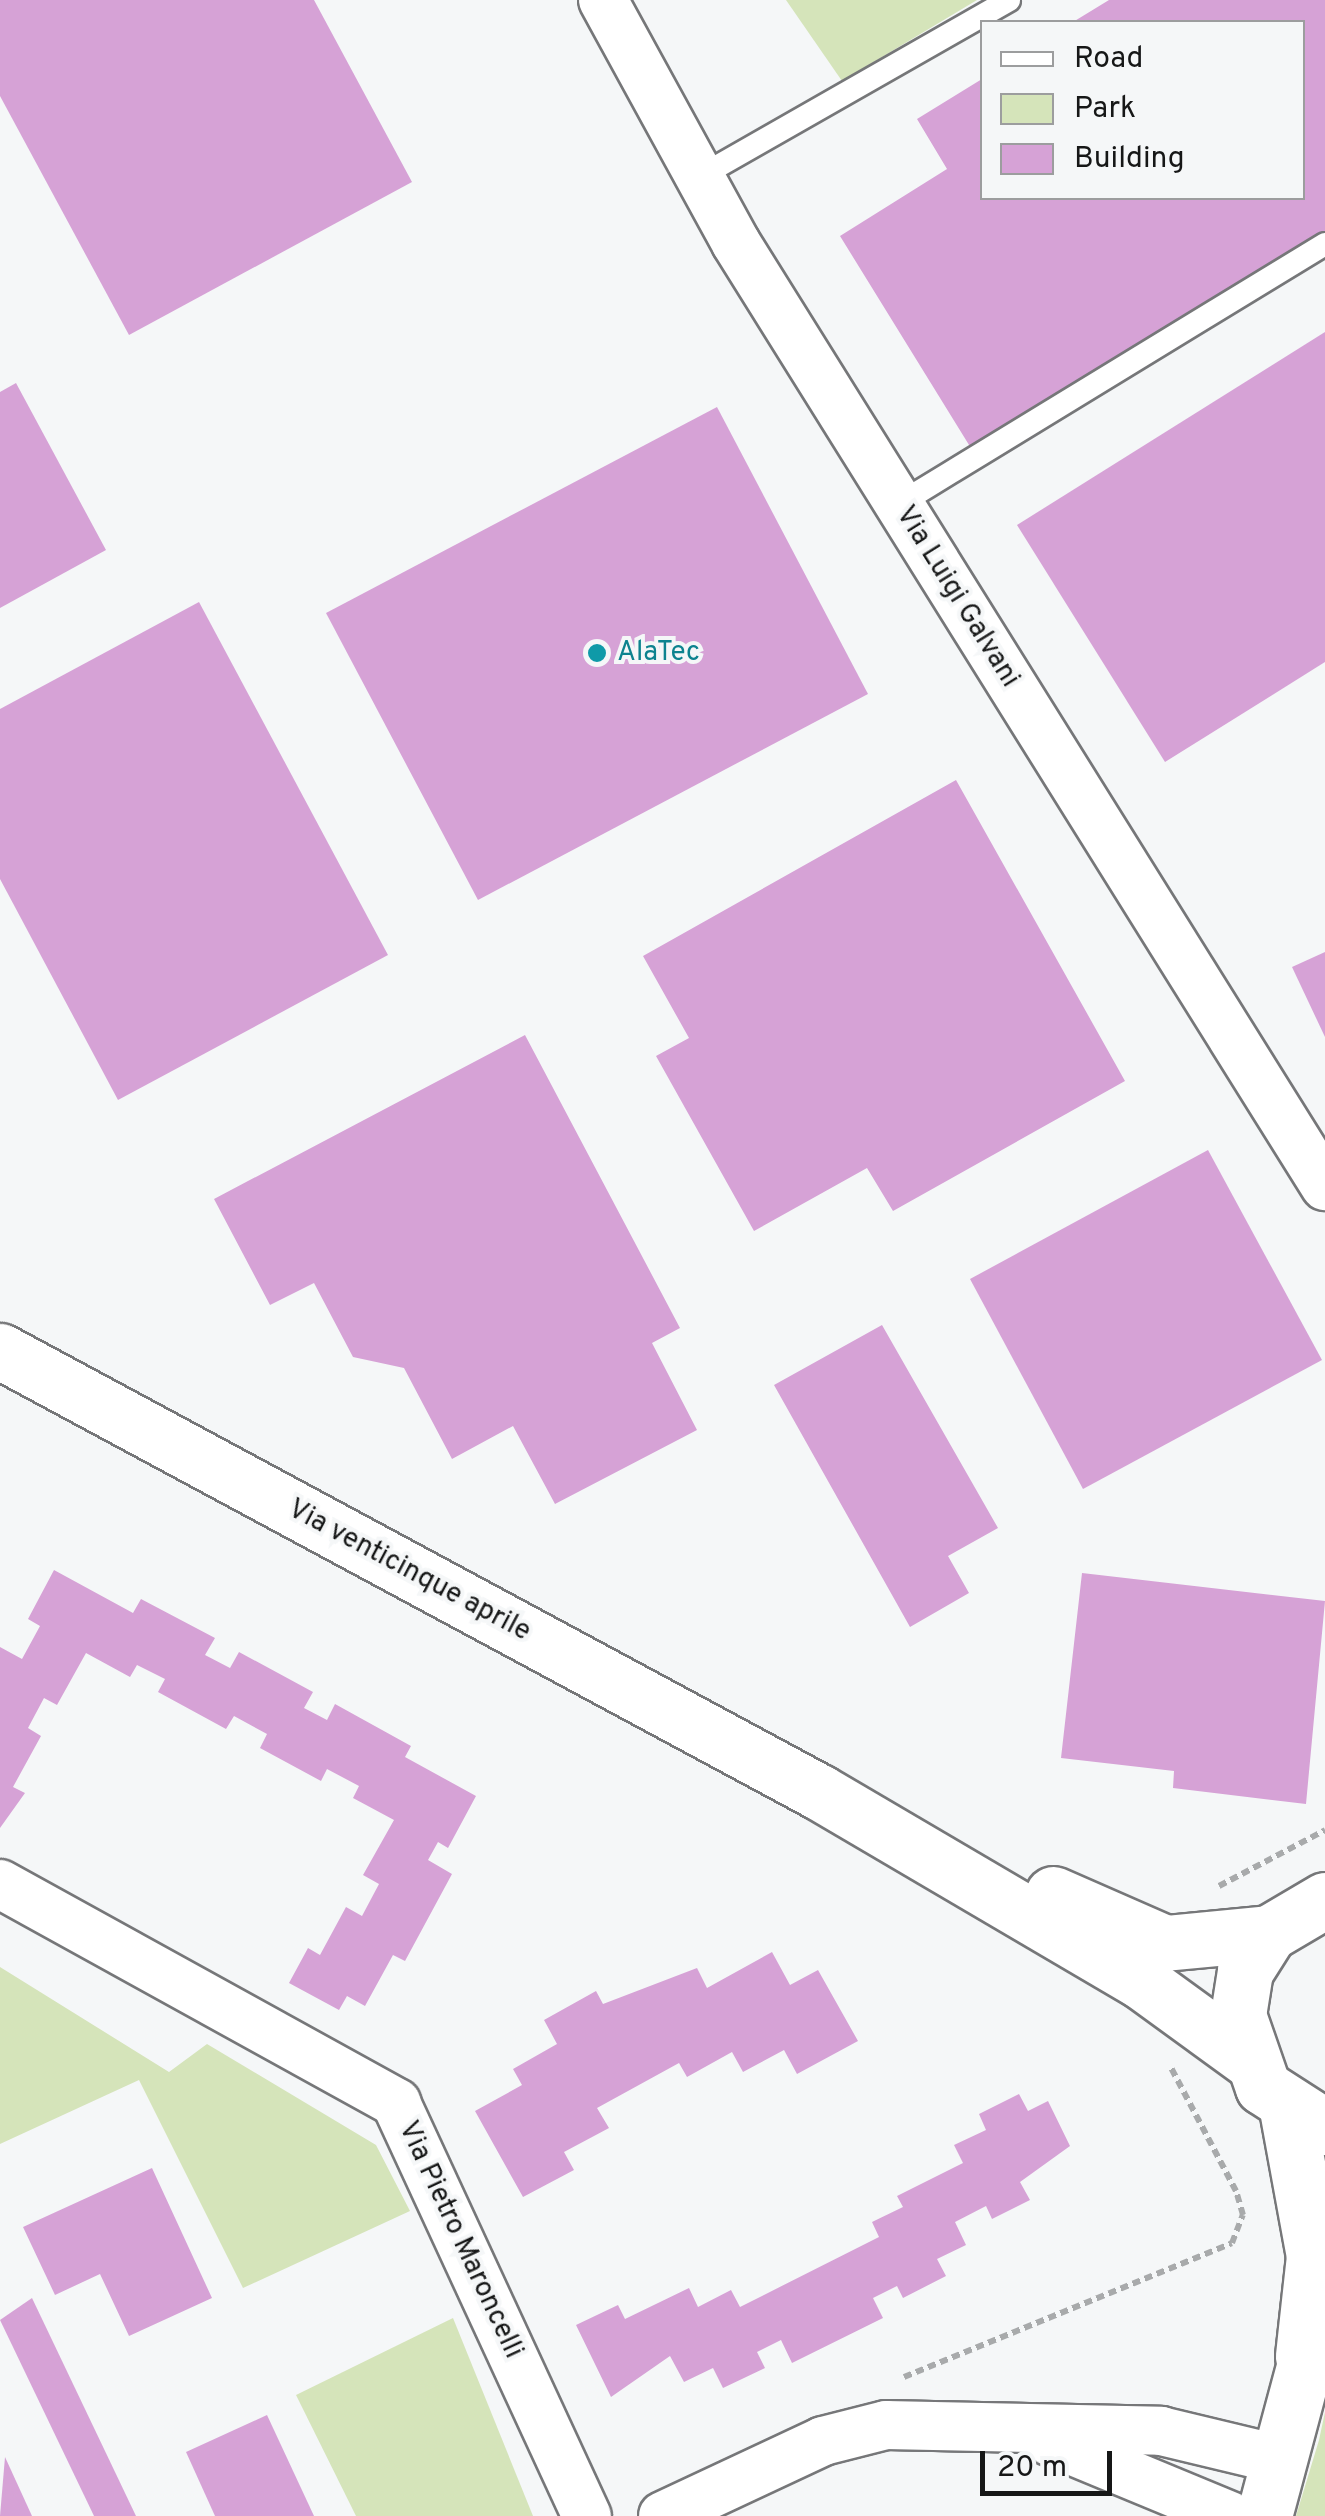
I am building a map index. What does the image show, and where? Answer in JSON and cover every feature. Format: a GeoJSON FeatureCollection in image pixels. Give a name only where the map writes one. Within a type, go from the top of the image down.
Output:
{"type":"FeatureCollection","features":[{"type":"Feature","properties":{"kind":"street","name":"Via Luigi Galvani"},"geometry":{"type":"LineString","coordinates":[[603,0],[700,177],[1325,1186]]}},
{"type":"Feature","properties":{"kind":"street","name":"Via venticinque aprile"},"geometry":{"type":"LineString","coordinates":[[0,1350],[818,1792],[1141,1981],[1246,2058],[1306,2118]]}},
{"type":"Feature","properties":{"kind":"street","name":"Via venticinque aprile"},"geometry":{"type":"LineString","coordinates":[[818,1792],[1165,1943],[1269,1933]]}},
{"type":"Feature","properties":{"kind":"street","name":"Via Pietro Maroncelli"},"geometry":{"type":"LineString","coordinates":[[0,1884],[396,2103],[587,2516]]}},
{"type":"Feature","properties":{"kind":"street"},"geometry":{"type":"LineString","coordinates":[[1246,2058],[1239,1992],[1269,1933],[1325,1900]]}},
{"type":"Feature","properties":{"kind":"street"},"geometry":{"type":"LineString","coordinates":[[1303,2356],[1314,2256],[1306,2118]]}},
{"type":"Feature","properties":{"kind":"street"},"geometry":{"type":"LineString","coordinates":[[1264,2516],[1303,2356],[1325,2298]]}},
{"type":"Feature","properties":{"kind":"street"},"geometry":{"type":"LineString","coordinates":[[663,2516],[823,2441],[886,2424],[1162,2431],[1278,2459]]}},
{"type":"Feature","properties":{"kind":"street"},"geometry":{"type":"LineString","coordinates":[[1012,2429],[1230,2516]]}},
{"type":"Feature","properties":{"kind":"lane"},"geometry":{"type":"LineString","coordinates":[[700,177],[1009,0]]}},
{"type":"Feature","properties":{"kind":"lane"},"geometry":{"type":"LineString","coordinates":[[900,504],[1325,244]]}},
{"type":"Feature","properties":{"kind":"path"},"geometry":{"type":"LineString","coordinates":[[1165,1943],[1190,1902],[1325,1830]]}},
{"type":"Feature","properties":{"kind":"path"},"geometry":{"type":"LineString","coordinates":[[897,2380],[1232,2243],[1243,2215],[1236,2190],[1165,2057]]}},
{"type":"Feature","properties":{"kind":"green space"},"geometry":{"type":"Polygon","coordinates":[[[786,0],[977,0],[842,81],[786,0]]]}},
{"type":"Feature","properties":{"kind":"green space"},"geometry":{"type":"Polygon","coordinates":[[[0,1967],[169,2072],[207,2044],[376,2145],[410,2211],[243,2288],[139,2080],[0,2144],[0,1967]]]}},
{"type":"Feature","properties":{"kind":"green space"},"geometry":{"type":"Polygon","coordinates":[[[453,2318],[533,2516],[356,2516],[296,2395],[453,2318]]]}},
{"type":"Feature","properties":{"kind":"green space"},"geometry":{"type":"Polygon","coordinates":[[[1325,2412],[1325,2516],[1296,2516],[1319,2440],[1325,2412]]]}},
{"type":"Feature","properties":{"kind":"building"},"geometry":{"type":"Polygon","coordinates":[[[0,0],[314,0],[412,182],[129,335],[0,96],[0,0]]]}},
{"type":"Feature","properties":{"kind":"building"},"geometry":{"type":"Polygon","coordinates":[[[1109,0],[1325,0],[1325,235],[974,453],[840,236],[947,169],[917,119],[980,80],[980,200],[1305,200],[1305,20],[1076,20],[1109,0]]]}},
{"type":"Feature","properties":{"kind":"building"},"geometry":{"type":"Polygon","coordinates":[[[1325,332],[1325,662],[1165,762],[1017,525],[1325,332]]]}},
{"type":"Feature","properties":{"kind":"building"},"geometry":{"type":"Polygon","coordinates":[[[16,383],[106,550],[0,608],[0,392],[16,383]]]}},
{"type":"Feature","properties":{"kind":"building","name":"AlaTec"},"geometry":{"type":"Polygon","coordinates":[[[717,407],[868,694],[478,900],[326,613],[717,407]]]}},
{"type":"Feature","properties":{"kind":"building"},"geometry":{"type":"Polygon","coordinates":[[[199,602],[388,955],[118,1100],[0,879],[0,709],[199,602]]]}},
{"type":"Feature","properties":{"kind":"building"},"geometry":{"type":"Polygon","coordinates":[[[956,780],[1125,1081],[893,1211],[867,1168],[754,1231],[656,1056],[689,1038],[643,956],[956,780]]]}},
{"type":"Feature","properties":{"kind":"building"},"geometry":{"type":"Polygon","coordinates":[[[1325,952],[1325,1037],[1292,967],[1325,952]]]}},
{"type":"Feature","properties":{"kind":"building"},"geometry":{"type":"Polygon","coordinates":[[[525,1035],[680,1328],[652,1343],[697,1430],[555,1504],[513,1426],[452,1459],[404,1368],[353,1357],[314,1283],[270,1305],[214,1199],[525,1035]]]}},
{"type":"Feature","properties":{"kind":"building"},"geometry":{"type":"Polygon","coordinates":[[[1208,1150],[1322,1360],[1083,1489],[970,1279],[1208,1150]]]}},
{"type":"Feature","properties":{"kind":"building"},"geometry":{"type":"Polygon","coordinates":[[[882,1325],[998,1528],[948,1556],[969,1593],[910,1627],[774,1385],[882,1325]]]}},
{"type":"Feature","properties":{"kind":"building"},"geometry":{"type":"Polygon","coordinates":[[[54,1570],[133,1613],[141,1599],[215,1638],[205,1655],[230,1668],[239,1652],[313,1692],[304,1708],[327,1720],[335,1704],[411,1746],[405,1757],[476,1796],[448,1848],[438,1842],[428,1860],[452,1874],[405,1961],[393,1955],[365,2006],[347,1996],[339,2010],[289,1983],[308,1948],[320,1955],[346,1907],[362,1916],[379,1884],[363,1875],[394,1820],[353,1798],[359,1786],[327,1769],[321,1781],[260,1748],[267,1734],[234,1716],[226,1729],[158,1692],[165,1679],[137,1665],[130,1677],[86,1653],[57,1705],[44,1698],[28,1728],[41,1736],[13,1787],[25,1793],[0,1828],[0,1647],[22,1659],[40,1626],[28,1619],[54,1570]]]}},
{"type":"Feature","properties":{"kind":"building"},"geometry":{"type":"Polygon","coordinates":[[[1082,1573],[1325,1601],[1306,1804],[1173,1788],[1174,1771],[1061,1758],[1082,1573]]]}},
{"type":"Feature","properties":{"kind":"building"},"geometry":{"type":"Polygon","coordinates":[[[772,1952],[790,1985],[818,1970],[858,2041],[797,2074],[784,2050],[743,2072],[732,2052],[687,2077],[679,2063],[597,2108],[609,2128],[564,2152],[574,2170],[523,2197],[475,2111],[522,2085],[513,2069],[557,2044],[544,2020],[596,1991],[603,2004],[697,1968],[707,1988],[772,1952]]]}},
{"type":"Feature","properties":{"kind":"building"},"geometry":{"type":"Polygon","coordinates":[[[1019,2094],[1028,2111],[1048,2101],[1070,2146],[1020,2182],[1030,2200],[992,2219],[986,2206],[955,2222],[966,2245],[937,2259],[946,2276],[903,2298],[897,2286],[873,2298],[883,2318],[792,2363],[781,2340],[757,2352],[765,2368],[723,2388],[713,2368],[684,2382],[670,2356],[611,2397],[576,2325],[618,2305],[625,2319],[689,2288],[698,2307],[731,2290],[740,2307],[879,2237],[872,2222],[903,2207],[897,2196],[963,2163],[954,2145],[986,2130],[979,2114],[1019,2094]]]}},
{"type":"Feature","properties":{"kind":"building"},"geometry":{"type":"Polygon","coordinates":[[[152,2168],[212,2298],[129,2336],[100,2274],[55,2295],[23,2227],[152,2168]]]}},
{"type":"Feature","properties":{"kind":"building"},"geometry":{"type":"Polygon","coordinates":[[[32,2298],[136,2516],[94,2516],[0,2320],[32,2298]]]}},
{"type":"Feature","properties":{"kind":"building"},"geometry":{"type":"Polygon","coordinates":[[[267,2415],[314,2516],[215,2516],[186,2452],[267,2415]]]}},
{"type":"Feature","properties":{"kind":"building"},"geometry":{"type":"Polygon","coordinates":[[[5,2457],[32,2516],[0,2516],[5,2457]]]}},
{"type":"Feature","properties":{"kind":"place","name":"AlaTec"},"geometry":{"type":"Point","coordinates":[597,653]}}]}
